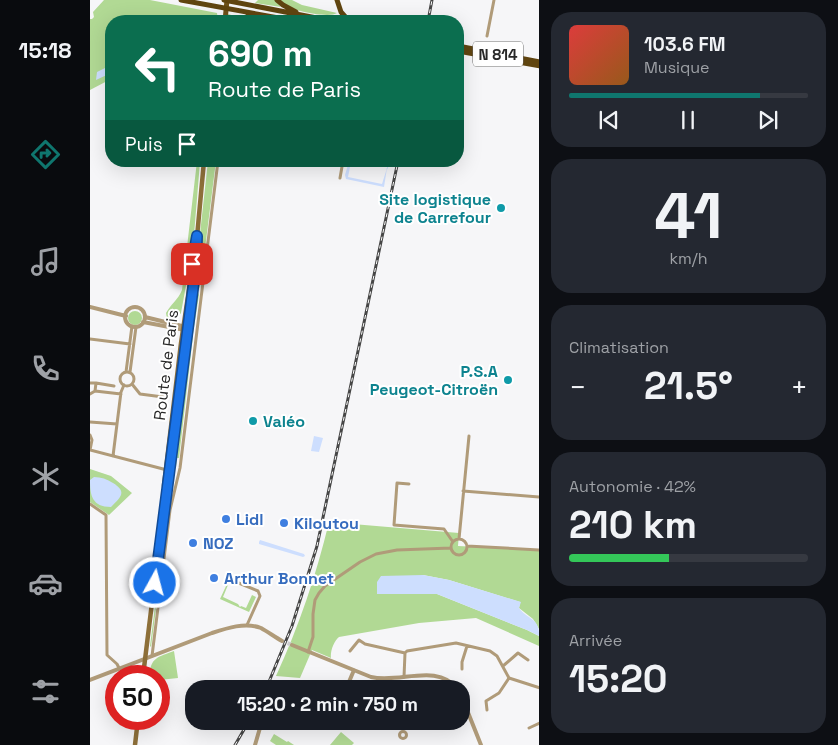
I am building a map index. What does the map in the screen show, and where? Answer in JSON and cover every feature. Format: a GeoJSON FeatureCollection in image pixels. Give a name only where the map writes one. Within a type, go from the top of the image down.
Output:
{"type":"FeatureCollection","features":[{"type":"Feature","properties":{"kind":"highway"},"geometry":{"type":"LineString","coordinates":[[180,0],[260,15]]}},
{"type":"Feature","properties":{"kind":"highway"},"geometry":{"type":"LineString","coordinates":[[226,0],[303,15]]}},
{"type":"Feature","properties":{"kind":"highway"},"geometry":{"type":"LineString","coordinates":[[240,3],[253,0]]}},
{"type":"Feature","properties":{"kind":"highway"},"geometry":{"type":"LineString","coordinates":[[277,0],[298,14]]}},
{"type":"Feature","properties":{"kind":"highway"},"geometry":{"type":"LineString","coordinates":[[338,0],[344,15]]}},
{"type":"Feature","properties":{"kind":"highway"},"geometry":{"type":"LineString","coordinates":[[243,12],[249,15]]}},
{"type":"Feature","properties":{"kind":"highway","name":"N 814"},"geometry":{"type":"LineString","coordinates":[[464,47],[539,62]]}},
{"type":"Feature","properties":{"kind":"highway","name":"N 814"},"geometry":{"type":"LineString","coordinates":[[464,52],[539,66]]}},
{"type":"Feature","properties":{"kind":"main road"},"geometry":{"type":"LineString","coordinates":[[224,15],[226,0]]}},
{"type":"Feature","properties":{"kind":"main road","name":"Route de Paris"},"geometry":{"type":"LineString","coordinates":[[145,665],[165,497],[166,470],[197,236],[203,167]]}},
{"type":"Feature","properties":{"kind":"main road","name":"Route de Paris"},"geometry":{"type":"LineString","coordinates":[[165,497],[170,475],[185,329]]}},
{"type":"Feature","properties":{"kind":"main road"},"geometry":{"type":"LineString","coordinates":[[134,745],[136,730]]}},
{"type":"Feature","properties":{"kind":"street"},"geometry":{"type":"LineString","coordinates":[[487,36],[494,0]]}},
{"type":"Feature","properties":{"kind":"street"},"geometry":{"type":"LineString","coordinates":[[152,656],[170,510],[180,468],[217,167]]}},
{"type":"Feature","properties":{"kind":"street"},"geometry":{"type":"LineString","coordinates":[[340,178],[342,167]]}},
{"type":"Feature","properties":{"kind":"street"},"geometry":{"type":"LineString","coordinates":[[90,307],[126,316]]}},
{"type":"Feature","properties":{"kind":"street"},"geometry":{"type":"LineString","coordinates":[[134,327],[128,323],[126,316],[130,309],[137,308],[143,312],[144,320]]}},
{"type":"Feature","properties":{"kind":"street"},"geometry":{"type":"LineString","coordinates":[[128,372],[130,344],[134,327],[144,320],[185,329]]}},
{"type":"Feature","properties":{"kind":"street"},"geometry":{"type":"LineString","coordinates":[[128,372],[134,327]]}},
{"type":"Feature","properties":{"kind":"street"},"geometry":{"type":"LineString","coordinates":[[90,339],[130,344]]}},
{"type":"Feature","properties":{"kind":"street"},"geometry":{"type":"LineString","coordinates":[[128,372],[134,377],[132,384]]}},
{"type":"Feature","properties":{"kind":"street"},"geometry":{"type":"LineString","coordinates":[[124,385],[120,378],[122,374],[128,372]]}},
{"type":"Feature","properties":{"kind":"street"},"geometry":{"type":"LineString","coordinates":[[90,383],[114,386]]}},
{"type":"Feature","properties":{"kind":"street"},"geometry":{"type":"LineString","coordinates":[[95,391],[96,384]]}},
{"type":"Feature","properties":{"kind":"street"},"geometry":{"type":"LineString","coordinates":[[124,385],[132,384]]}},
{"type":"Feature","properties":{"kind":"street"},"geometry":{"type":"LineString","coordinates":[[132,384],[140,394],[163,397]]}},
{"type":"Feature","properties":{"kind":"street"},"geometry":{"type":"LineString","coordinates":[[113,456],[121,394],[124,385]]}},
{"type":"Feature","properties":{"kind":"street"},"geometry":{"type":"LineString","coordinates":[[90,394],[95,391],[121,394]]}},
{"type":"Feature","properties":{"kind":"street"},"geometry":{"type":"LineString","coordinates":[[90,422],[117,424]]}},
{"type":"Feature","properties":{"kind":"street"},"geometry":{"type":"LineString","coordinates":[[90,434],[92,440],[90,450],[166,470],[170,475]]}},
{"type":"Feature","properties":{"kind":"street"},"geometry":{"type":"LineString","coordinates":[[459,539],[468,436]]}},
{"type":"Feature","properties":{"kind":"street"},"geometry":{"type":"LineString","coordinates":[[409,484],[397,483],[394,525],[444,529],[453,542]]}},
{"type":"Feature","properties":{"kind":"street"},"geometry":{"type":"LineString","coordinates":[[464,491],[539,497]]}},
{"type":"Feature","properties":{"kind":"street"},"geometry":{"type":"LineString","coordinates":[[90,504],[106,515],[106,655],[118,665]]}},
{"type":"Feature","properties":{"kind":"street"},"geometry":{"type":"LineString","coordinates":[[459,539],[453,542],[452,553],[459,556],[465,553],[467,546]]}},
{"type":"Feature","properties":{"kind":"street"},"geometry":{"type":"LineString","coordinates":[[459,539],[467,546],[539,550]]}},
{"type":"Feature","properties":{"kind":"street"},"geometry":{"type":"LineString","coordinates":[[308,652],[313,637],[315,600],[318,593],[325,586],[360,562],[376,554],[397,550],[451,548]]}},
{"type":"Feature","properties":{"kind":"street"},"geometry":{"type":"LineString","coordinates":[[229,579],[258,591],[260,596],[247,625]]}},
{"type":"Feature","properties":{"kind":"street"},"geometry":{"type":"LineString","coordinates":[[127,665],[224,629],[247,625],[262,629],[282,641]]}},
{"type":"Feature","properties":{"kind":"street"},"geometry":{"type":"LineString","coordinates":[[350,651],[360,640],[365,644],[405,653],[407,651],[449,643],[467,646],[490,651],[497,656],[509,678],[539,688]]}},
{"type":"Feature","properties":{"kind":"street"},"geometry":{"type":"LineString","coordinates":[[292,645],[380,679],[436,675],[449,680]]}},
{"type":"Feature","properties":{"kind":"street"},"geometry":{"type":"LineString","coordinates":[[462,669],[467,646]]}},
{"type":"Feature","properties":{"kind":"street"},"geometry":{"type":"LineString","coordinates":[[404,677],[405,653]]}},
{"type":"Feature","properties":{"kind":"street"},"geometry":{"type":"LineString","coordinates":[[503,666],[518,653],[528,660]]}},
{"type":"Feature","properties":{"kind":"street"},"geometry":{"type":"LineString","coordinates":[[350,680],[354,670]]}},
{"type":"Feature","properties":{"kind":"street"},"geometry":{"type":"LineString","coordinates":[[90,680],[105,674]]}},
{"type":"Feature","properties":{"kind":"street"},"geometry":{"type":"LineString","coordinates":[[487,710],[486,701],[499,693],[509,678]]}},
{"type":"Feature","properties":{"kind":"street"},"geometry":{"type":"LineString","coordinates":[[470,718],[481,745]]}},
{"type":"Feature","properties":{"kind":"street"},"geometry":{"type":"LineString","coordinates":[[529,728],[539,724]]}},
{"type":"Feature","properties":{"kind":"street"},"geometry":{"type":"LineString","coordinates":[[254,745],[259,730]]}},
{"type":"Feature","properties":{"kind":"green space"},"geometry":{"type":"Polygon","coordinates":[[[104,0],[150,0],[217,13],[217,15],[105,15],[105,82],[90,90],[90,19],[94,17],[93,12],[104,0]]]}},
{"type":"Feature","properties":{"kind":"green space"},"geometry":{"type":"Polygon","coordinates":[[[258,0],[275,0],[281,7],[255,3],[258,0]]]}},
{"type":"Feature","properties":{"kind":"green space"},"geometry":{"type":"Polygon","coordinates":[[[280,0],[292,0],[302,5],[337,13],[321,15],[307,12],[294,9],[280,0]]]}},
{"type":"Feature","properties":{"kind":"green space"},"geometry":{"type":"Polygon","coordinates":[[[196,167],[200,167],[193,247],[181,313],[172,321],[167,319],[166,313],[182,290],[196,167]]]}},
{"type":"Feature","properties":{"kind":"green space"},"geometry":{"type":"Polygon","coordinates":[[[207,167],[215,167],[200,288],[196,270],[207,167]]]}},
{"type":"Feature","properties":{"kind":"green space"},"geometry":{"type":"Polygon","coordinates":[[[195,282],[199,295],[193,334],[190,334],[195,282]]]}},
{"type":"Feature","properties":{"kind":"green space"},"geometry":{"type":"Polygon","coordinates":[[[132,311],[138,311],[142,318],[138,325],[132,325],[128,321],[128,315],[132,311]]]}},
{"type":"Feature","properties":{"kind":"green space"},"geometry":{"type":"Polygon","coordinates":[[[190,336],[193,336],[179,458],[177,458],[176,467],[172,466],[190,336]]]}},
{"type":"Feature","properties":{"kind":"green space"},"geometry":{"type":"Polygon","coordinates":[[[90,469],[111,476],[132,493],[109,515],[90,502],[90,469]]]}},
{"type":"Feature","properties":{"kind":"green space"},"geometry":{"type":"Polygon","coordinates":[[[169,495],[170,501],[151,647],[150,646],[169,495]]]}},
{"type":"Feature","properties":{"kind":"green space"},"geometry":{"type":"Polygon","coordinates":[[[329,522],[459,533],[458,546],[539,550],[539,629],[533,619],[519,608],[520,602],[449,580],[423,575],[377,594],[437,594],[539,636],[539,646],[476,618],[419,623],[339,637],[333,646],[331,658],[312,650],[300,678],[276,676],[306,600],[329,522]]]}},
{"type":"Feature","properties":{"kind":"green space"},"geometry":{"type":"Polygon","coordinates":[[[227,584],[223,597],[238,604],[240,607],[246,608],[252,595],[256,597],[249,612],[220,599],[227,584]]]}},
{"type":"Feature","properties":{"kind":"green space"},"geometry":{"type":"Polygon","coordinates":[[[174,651],[178,678],[170,679],[170,665],[151,665],[156,659],[174,651]]]}},
{"type":"Feature","properties":{"kind":"green space"},"geometry":{"type":"Polygon","coordinates":[[[341,732],[354,743],[352,745],[330,745],[341,732]]]}},
{"type":"Feature","properties":{"kind":"green space"},"geometry":{"type":"Polygon","coordinates":[[[274,734],[294,745],[276,745],[270,741],[274,734]]]}},
{"type":"Feature","properties":{"kind":"water"},"geometry":{"type":"Polygon","coordinates":[[[105,68],[105,76],[96,80],[97,72],[105,68]]]}},
{"type":"Feature","properties":{"kind":"water"},"geometry":{"type":"Polygon","coordinates":[[[347,167],[350,167],[348,177],[382,184],[387,168],[384,187],[346,179],[347,167]]]}},
{"type":"Feature","properties":{"kind":"water"},"geometry":{"type":"Polygon","coordinates":[[[314,436],[323,438],[319,452],[311,451],[314,436]]]}},
{"type":"Feature","properties":{"kind":"water"},"geometry":{"type":"Polygon","coordinates":[[[94,477],[108,480],[120,489],[120,498],[111,507],[100,505],[93,499],[90,480],[94,477]]]}},
{"type":"Feature","properties":{"kind":"water"},"geometry":{"type":"Polygon","coordinates":[[[260,540],[304,554],[305,556],[259,544],[260,540]]]}},
{"type":"Feature","properties":{"kind":"water"},"geometry":{"type":"Polygon","coordinates":[[[423,575],[449,580],[521,602],[519,608],[538,626],[539,636],[437,594],[377,594],[377,582],[381,576],[423,575]]]}},
{"type":"Feature","properties":{"kind":"tunnel"},"geometry":{"type":"LineString","coordinates":[[282,641],[292,645]]}},
{"type":"Feature","properties":{"kind":"railway"},"geometry":{"type":"LineString","coordinates":[[429,15],[432,0]]}},
{"type":"Feature","properties":{"kind":"railway"},"geometry":{"type":"LineString","coordinates":[[270,680],[292,626],[317,546],[397,167]]}},
{"type":"Feature","properties":{"kind":"railway"},"geometry":{"type":"LineString","coordinates":[[235,745],[244,730]]}},
{"type":"Feature","properties":{"kind":"place","name":"Site logistique de Carrefour"},"geometry":{"type":"Point","coordinates":[501,208]}},
{"type":"Feature","properties":{"kind":"place","name":"P.S.A Peugeot-Citroën"},"geometry":{"type":"Point","coordinates":[508,380]}},
{"type":"Feature","properties":{"kind":"place","name":"Valéo"},"geometry":{"type":"Point","coordinates":[253,421]}},
{"type":"Feature","properties":{"kind":"place","name":"Lidl"},"geometry":{"type":"Point","coordinates":[226,519]}},
{"type":"Feature","properties":{"kind":"place","name":"Kiloutou"},"geometry":{"type":"Point","coordinates":[284,523]}},
{"type":"Feature","properties":{"kind":"place","name":"NOZ"},"geometry":{"type":"Point","coordinates":[193,543]}},
{"type":"Feature","properties":{"kind":"place","name":"Arthur Bonnet"},"geometry":{"type":"Point","coordinates":[214,578]}},
{"type":"Feature","properties":{"kind":"route"},"geometry":{"type":"LineString","coordinates":[[155,583],[196,265],[197,236],[192,264]]}}]}
